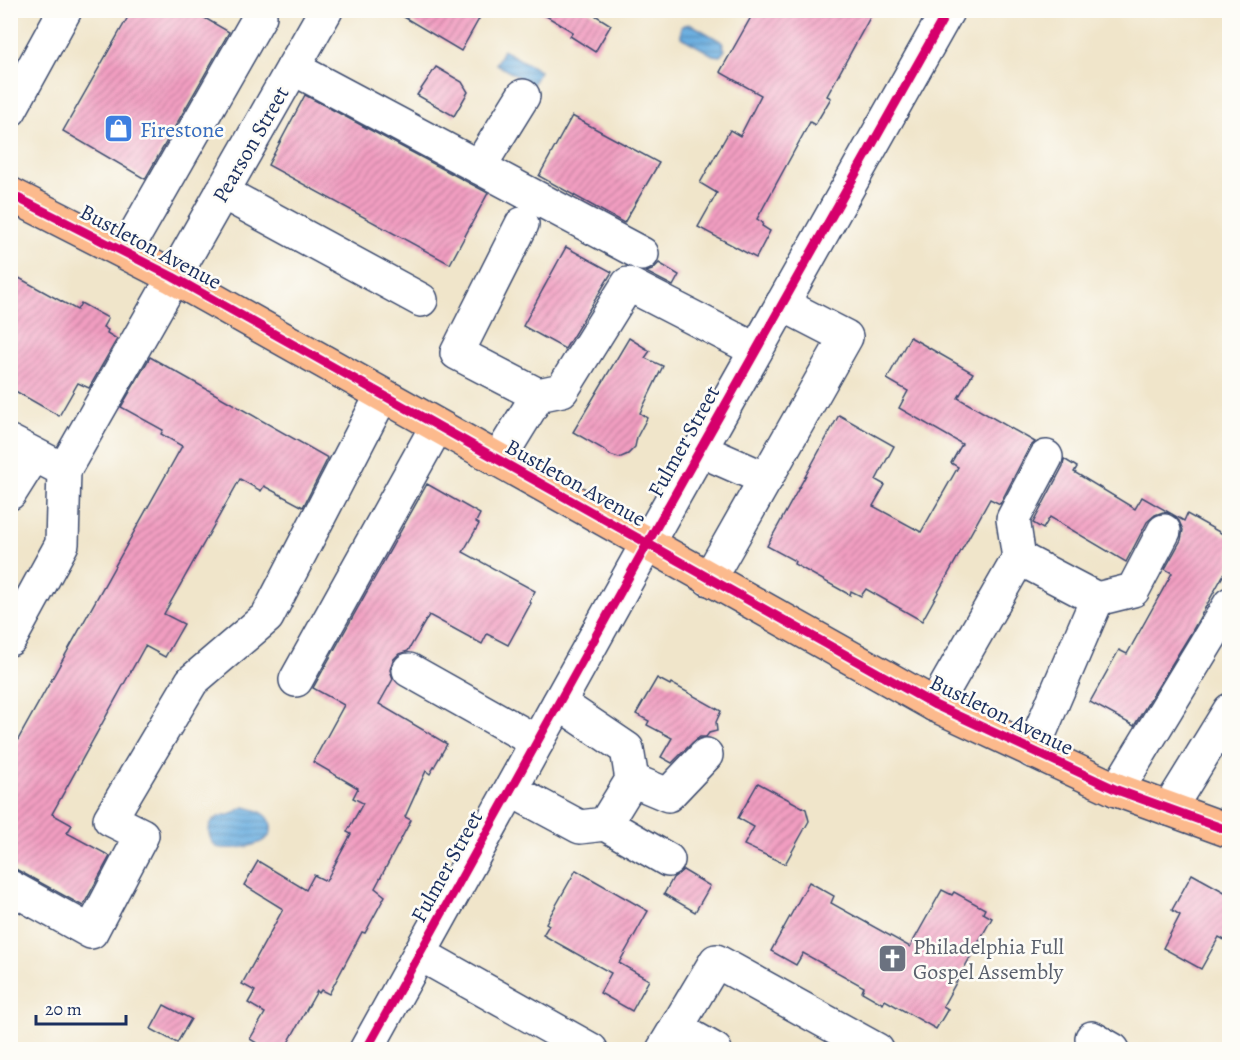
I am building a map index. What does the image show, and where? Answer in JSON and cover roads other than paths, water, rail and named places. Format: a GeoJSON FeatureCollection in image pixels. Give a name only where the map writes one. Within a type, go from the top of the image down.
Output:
{"type":"FeatureCollection","features":[{"type":"Feature","properties":{"kind":"main road","name":"Bustleton Avenue"},"geometry":{"type":"LineString","coordinates":[[10,194],[173,278],[934,705],[1117,790],[1230,831]]}},
{"type":"Feature","properties":{"kind":"street"},"geometry":{"type":"LineString","coordinates":[[10,110],[65,10]]}},
{"type":"Feature","properties":{"kind":"street","name":"Pearson Street"},"geometry":{"type":"LineString","coordinates":[[63,470],[326,10]]}},
{"type":"Feature","properties":{"kind":"street","name":"Fulmer Street"},"geometry":{"type":"LineString","coordinates":[[366,1050],[647,544],[948,10]]}},
{"type":"Feature","properties":{"kind":"street"},"geometry":{"type":"LineString","coordinates":[[125,252],[256,13],[301,55],[479,167],[642,254]]}},
{"type":"Feature","properties":{"kind":"street"},"geometry":{"type":"LineString","coordinates":[[479,167],[523,96]]}},
{"type":"Feature","properties":{"kind":"street"},"geometry":{"type":"LineString","coordinates":[[222,192],[421,300]]}},
{"type":"Feature","properties":{"kind":"street"},"geometry":{"type":"LineString","coordinates":[[522,224],[457,353],[538,395],[562,390],[628,284],[756,350]]}},
{"type":"Feature","properties":{"kind":"street"},"geometry":{"type":"LineString","coordinates":[[709,579],[846,337],[782,304]]}},
{"type":"Feature","properties":{"kind":"street"},"geometry":{"type":"LineString","coordinates":[[10,887],[91,932],[142,835],[110,819],[192,681],[267,617],[382,395]]}},
{"type":"Feature","properties":{"kind":"street"},"geometry":{"type":"LineString","coordinates":[[498,460],[538,395]]}},
{"type":"Feature","properties":{"kind":"street"},"geometry":{"type":"LineString","coordinates":[[296,680],[437,426]]}},
{"type":"Feature","properties":{"kind":"street"},"geometry":{"type":"LineString","coordinates":[[10,493],[22,448],[63,470],[62,544],[10,639]]}},
{"type":"Feature","properties":{"kind":"street"},"geometry":{"type":"LineString","coordinates":[[700,450],[766,479]]}},
{"type":"Feature","properties":{"kind":"street"},"geometry":{"type":"LineString","coordinates":[[934,705],[1018,558],[1013,519],[1046,457]]}},
{"type":"Feature","properties":{"kind":"street"},"geometry":{"type":"LineString","coordinates":[[1018,558],[1097,599],[1133,590],[1164,531]]}},
{"type":"Feature","properties":{"kind":"street"},"geometry":{"type":"LineString","coordinates":[[1032,751],[1097,599]]}},
{"type":"Feature","properties":{"kind":"street"},"geometry":{"type":"LineString","coordinates":[[1117,790],[1230,603]]}},
{"type":"Feature","properties":{"kind":"street"},"geometry":{"type":"LineString","coordinates":[[409,670],[537,742]]}},
{"type":"Feature","properties":{"kind":"street"},"geometry":{"type":"LineString","coordinates":[[559,703],[627,749],[632,780],[605,824]]}},
{"type":"Feature","properties":{"kind":"street"},"geometry":{"type":"LineString","coordinates":[[1169,809],[1230,710]]}},
{"type":"Feature","properties":{"kind":"street"},"geometry":{"type":"LineString","coordinates":[[632,780],[668,795],[706,755]]}},
{"type":"Feature","properties":{"kind":"street"},"geometry":{"type":"LineString","coordinates":[[511,790],[580,827],[605,824],[668,860]]}},
{"type":"Feature","properties":{"kind":"street"},"geometry":{"type":"LineString","coordinates":[[420,954],[591,1050]]}},
{"type":"Feature","properties":{"kind":"street"},"geometry":{"type":"LineString","coordinates":[[715,1050],[670,1039],[716,961],[877,1050]]}},
{"type":"Feature","properties":{"kind":"water"},"geometry":{"type":"Polygon","coordinates":[[[691,24],[722,42],[725,50],[720,56],[713,55],[681,37],[681,27],[691,24]]]}},
{"type":"Feature","properties":{"kind":"water"},"geometry":{"type":"Polygon","coordinates":[[[503,50],[540,71],[532,85],[496,64],[503,50]]]}},
{"type":"Feature","properties":{"kind":"water"},"geometry":{"type":"Polygon","coordinates":[[[245,807],[267,816],[271,825],[270,835],[250,846],[216,847],[210,838],[210,825],[217,818],[245,807]]]}},
{"type":"Feature","properties":{"kind":"place","name":"Firestone"},"geometry":{"type":"Point","coordinates":[119,129]}},
{"type":"Feature","properties":{"kind":"place","name":"Philadelphia Full Gospel Assembly"},"geometry":{"type":"Point","coordinates":[892,959]}}]}
